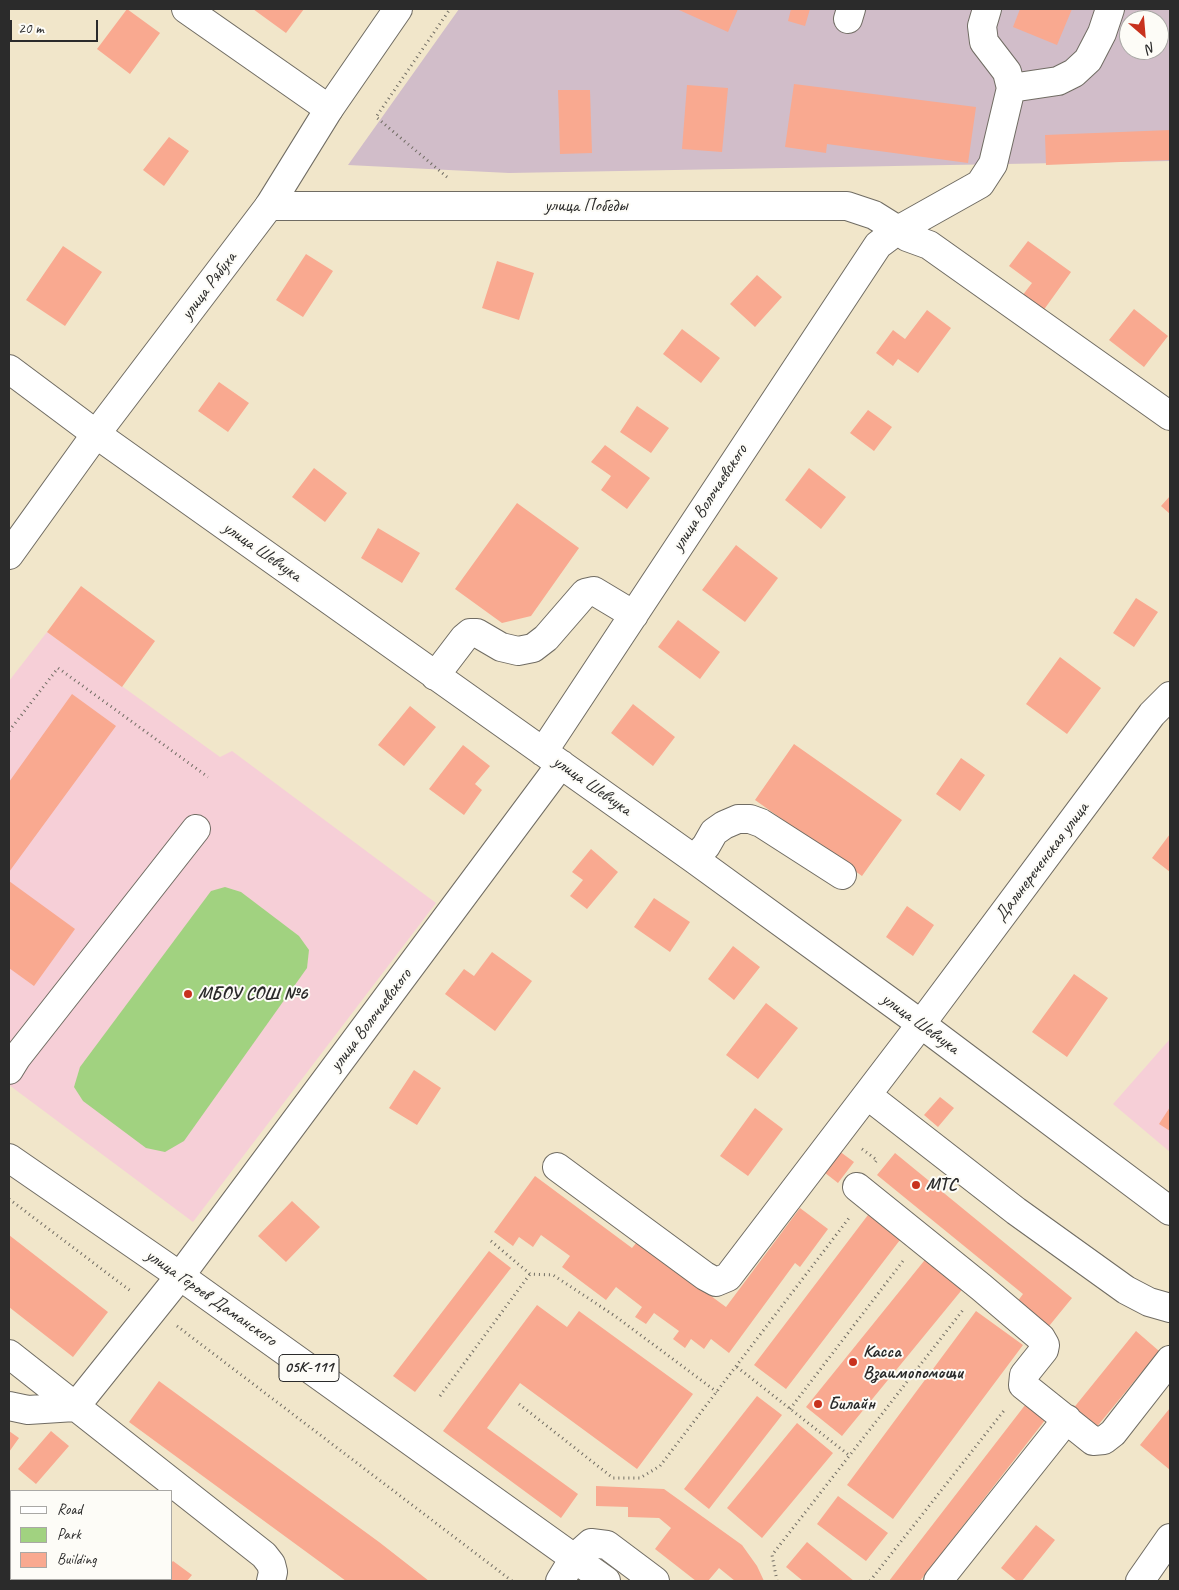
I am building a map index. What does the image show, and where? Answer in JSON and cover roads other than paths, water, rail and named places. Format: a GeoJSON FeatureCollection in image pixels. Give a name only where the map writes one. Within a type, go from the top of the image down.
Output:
{"type":"FeatureCollection","features":[{"type":"Feature","properties":{"kind":"street"},"geometry":{"type":"LineString","coordinates":[[186,9],[330,109]]}},
{"type":"Feature","properties":{"kind":"street","name":"улица Рябуха"},"geometry":{"type":"LineString","coordinates":[[9,555],[96,434],[269,206],[330,109],[398,9]]}},
{"type":"Feature","properties":{"kind":"street"},"geometry":{"type":"LineString","coordinates":[[888,237],[980,184],[993,164],[1000,141],[1011,88],[1007,72],[984,42],[982,26],[987,9]]}},
{"type":"Feature","properties":{"kind":"street"},"geometry":{"type":"LineString","coordinates":[[1011,88],[1058,81],[1074,73],[1088,60],[1102,33],[1110,9]]}},
{"type":"Feature","properties":{"kind":"street","name":"улица Победы"},"geometry":{"type":"LineString","coordinates":[[269,206],[847,206],[874,215],[888,237],[907,237],[930,245],[1170,416]]}},
{"type":"Feature","properties":{"kind":"street","name":"улица Волочаевского"},"geometry":{"type":"LineString","coordinates":[[75,1407],[180,1276],[552,758],[634,615],[888,237]]}},
{"type":"Feature","properties":{"kind":"street","name":"улица Шевчука"},"geometry":{"type":"LineString","coordinates":[[9,369],[96,434],[694,859],[922,1024],[1170,1211]]}},
{"type":"Feature","properties":{"kind":"street"},"geometry":{"type":"LineString","coordinates":[[435,676],[470,633],[477,633],[501,647],[518,651],[533,648],[546,638],[585,593],[594,591],[634,615]]}},
{"type":"Feature","properties":{"kind":"street","name":"Дальнереченская улица"},"geometry":{"type":"LineString","coordinates":[[557,1167],[705,1276],[716,1282],[728,1277],[922,1024],[1167,698]]}},
{"type":"Feature","properties":{"kind":"street"},"geometry":{"type":"LineString","coordinates":[[694,859],[706,846],[714,832],[738,819],[750,819],[761,823],[842,875]]}},
{"type":"Feature","properties":{"kind":"street"},"geometry":{"type":"LineString","coordinates":[[9,1070],[196,829]]}},
{"type":"Feature","properties":{"kind":"street"},"geometry":{"type":"LineString","coordinates":[[867,1095],[1016,1211],[1118,1284],[1149,1302],[1170,1308]]}},
{"type":"Feature","properties":{"kind":"street","name":"улица Героев Даманского"},"geometry":{"type":"LineString","coordinates":[[9,1158],[180,1276],[566,1572],[606,1581]]}},
{"type":"Feature","properties":{"kind":"street"},"geometry":{"type":"LineString","coordinates":[[857,1187],[1041,1338],[1045,1345],[1044,1350],[1024,1375],[1023,1385],[1093,1441],[1104,1440],[1112,1433],[1170,1360]]}},
{"type":"Feature","properties":{"kind":"street"},"geometry":{"type":"LineString","coordinates":[[9,1354],[264,1556],[271,1564],[273,1572],[271,1581]]}},
{"type":"Feature","properties":{"kind":"street"},"geometry":{"type":"LineString","coordinates":[[9,1406],[28,1410],[75,1407]]}},
{"type":"Feature","properties":{"kind":"street"},"geometry":{"type":"LineString","coordinates":[[938,1581],[1067,1419]]}},
{"type":"Feature","properties":{"kind":"street"},"geometry":{"type":"LineString","coordinates":[[1140,1581],[1170,1538]]}},
{"type":"Feature","properties":{"kind":"street"},"geometry":{"type":"LineString","coordinates":[[566,1572],[591,1543],[608,1545],[655,1581]]}},
{"type":"Feature","properties":{"kind":"place","name":"МБОУ СОШ №6"},"geometry":{"type":"Point","coordinates":[188,994]}},
{"type":"Feature","properties":{"kind":"place","name":"МТС"},"geometry":{"type":"Point","coordinates":[916,1185]}},
{"type":"Feature","properties":{"kind":"place","name":"Касса Взаимопомощи"},"geometry":{"type":"Point","coordinates":[853,1362]}},
{"type":"Feature","properties":{"kind":"place","name":"Билайн"},"geometry":{"type":"Point","coordinates":[818,1404]}}]}
